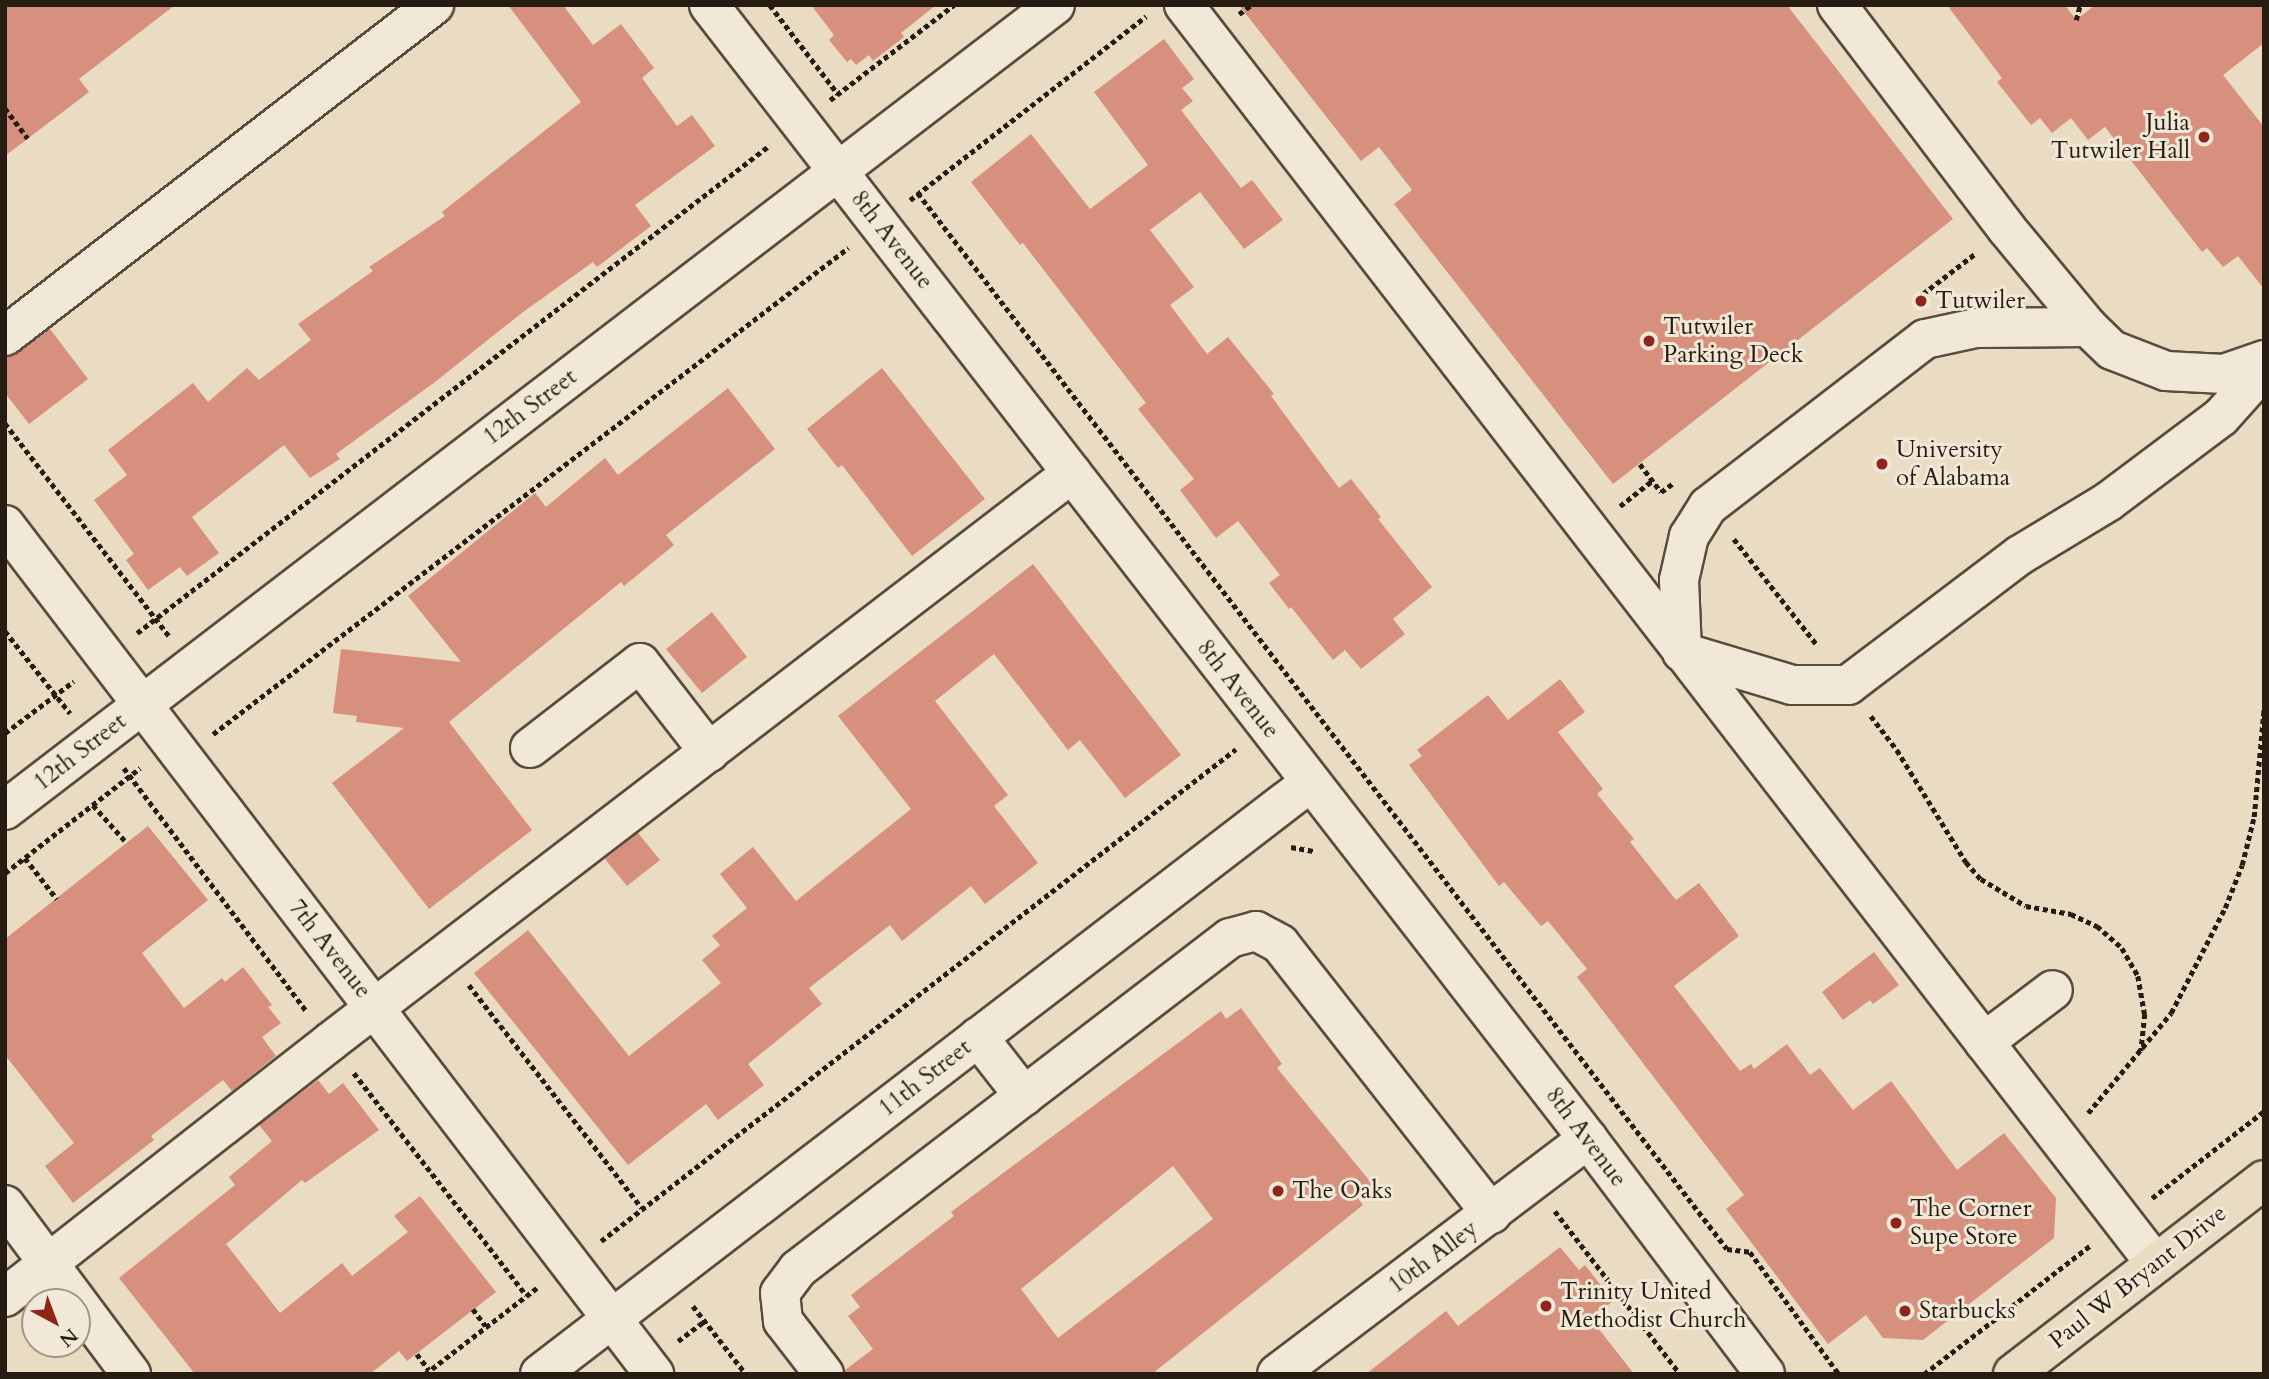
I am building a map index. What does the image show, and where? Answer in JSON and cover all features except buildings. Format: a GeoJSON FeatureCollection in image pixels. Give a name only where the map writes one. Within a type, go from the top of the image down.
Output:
{"type":"FeatureCollection","features":[{"type":"Feature","properties":{"kind":"main road","name":"Paul W Bryant Drive"},"geometry":{"type":"LineString","coordinates":[[2013,1374],[2264,1180]]}},
{"type":"Feature","properties":{"kind":"street"},"geometry":{"type":"LineString","coordinates":[[5,336],[434,5]]}},
{"type":"Feature","properties":{"kind":"street","name":"8th Avenue"},"geometry":{"type":"LineString","coordinates":[[709,5],[1588,1139],[1765,1374]]}},
{"type":"Feature","properties":{"kind":"street","name":"12th Street"},"geometry":{"type":"LineString","coordinates":[[5,810],[190,665],[1055,5]]}},
{"type":"Feature","properties":{"kind":"street"},"geometry":{"type":"LineString","coordinates":[[1837,5],[2007,229],[2088,327],[2112,350],[2166,371],[2224,374],[2264,360]]}},
{"type":"Feature","properties":{"kind":"street"},"geometry":{"type":"LineString","coordinates":[[1167,9],[1682,652],[2155,1263]]}},
{"type":"Feature","properties":{"kind":"street"},"geometry":{"type":"LineString","coordinates":[[1682,652],[1679,580],[1689,536],[1708,506],[1925,339],[1976,328],[2088,327]]}},
{"type":"Feature","properties":{"kind":"street"},"geometry":{"type":"LineString","coordinates":[[1682,652],[1792,685],[1848,685],[2020,555],[2109,501],[2211,425],[2264,369]]}},
{"type":"Feature","properties":{"kind":"street"},"geometry":{"type":"LineString","coordinates":[[5,1297],[330,1042],[1072,473]]}},
{"type":"Feature","properties":{"kind":"street","name":"7th Avenue"},"geometry":{"type":"LineString","coordinates":[[5,525],[654,1374]]}},
{"type":"Feature","properties":{"kind":"street"},"geometry":{"type":"LineString","coordinates":[[530,748],[640,663],[709,752]]}},
{"type":"Feature","properties":{"kind":"street","name":"11th Street"},"geometry":{"type":"LineString","coordinates":[[540,1374],[1311,782]]}},
{"type":"Feature","properties":{"kind":"street"},"geometry":{"type":"LineString","coordinates":[[824,1374],[783,1321],[780,1293],[798,1269],[1230,937],[1256,931],[1280,944],[1492,1214]]}},
{"type":"Feature","properties":{"kind":"street"},"geometry":{"type":"LineString","coordinates":[[1984,1042],[2053,990]]}},
{"type":"Feature","properties":{"kind":"street"},"geometry":{"type":"LineString","coordinates":[[978,1037],[1024,1096]]}},
{"type":"Feature","properties":{"kind":"street","name":"10th Alley"},"geometry":{"type":"LineString","coordinates":[[1277,1374],[1588,1139]]}},
{"type":"Feature","properties":{"kind":"street"},"geometry":{"type":"LineString","coordinates":[[5,1205],[131,1374]]}},
{"type":"Feature","properties":{"kind":"path"},"geometry":{"type":"LineString","coordinates":[[770,5],[838,94]]}},
{"type":"Feature","properties":{"kind":"path"},"geometry":{"type":"LineString","coordinates":[[5,733],[954,5]]}},
{"type":"Feature","properties":{"kind":"path"},"geometry":{"type":"LineString","coordinates":[[2076,20],[2080,5]]}},
{"type":"Feature","properties":{"kind":"path"},"geometry":{"type":"LineString","coordinates":[[5,873],[146,764],[182,756],[918,194],[1167,9]]}},
{"type":"Feature","properties":{"kind":"path"},"geometry":{"type":"LineString","coordinates":[[5,108],[28,138]]}},
{"type":"Feature","properties":{"kind":"path"},"geometry":{"type":"LineString","coordinates":[[918,194],[1727,1249],[1750,1252],[1839,1374]]}},
{"type":"Feature","properties":{"kind":"path"},"geometry":{"type":"LineString","coordinates":[[5,422],[190,665]]}},
{"type":"Feature","properties":{"kind":"path"},"geometry":{"type":"LineString","coordinates":[[1708,506],[1896,750],[1966,862],[1981,879],[2026,906],[2071,914],[2097,926],[2122,948],[2138,976],[2145,1014],[2141,1051]]}},
{"type":"Feature","properties":{"kind":"path"},"geometry":{"type":"LineString","coordinates":[[5,631],[93,741],[114,755],[330,1042],[526,1295]]}},
{"type":"Feature","properties":{"kind":"path"},"geometry":{"type":"LineString","coordinates":[[7,644],[12,639]]}},
{"type":"Feature","properties":{"kind":"path"},"geometry":{"type":"LineString","coordinates":[[2091,1122],[2088,1113],[2171,1013],[2225,908],[2242,865],[2254,817],[2264,707]]}},
{"type":"Feature","properties":{"kind":"path"},"geometry":{"type":"LineString","coordinates":[[417,1354],[427,1372],[526,1295],[571,1265],[1266,726]]}},
{"type":"Feature","properties":{"kind":"path"},"geometry":{"type":"LineString","coordinates":[[93,805],[127,843]]}},
{"type":"Feature","properties":{"kind":"path"},"geometry":{"type":"LineString","coordinates":[[25,858],[57,900]]}},
{"type":"Feature","properties":{"kind":"path"},"geometry":{"type":"LineString","coordinates":[[445,954],[642,1208]]}},
{"type":"Feature","properties":{"kind":"path"},"geometry":{"type":"LineString","coordinates":[[1533,1182],[1680,1374]]}},
{"type":"Feature","properties":{"kind":"path"},"geometry":{"type":"LineString","coordinates":[[473,1310],[486,1326]]}},
{"type":"Feature","properties":{"kind":"path"},"geometry":{"type":"LineString","coordinates":[[705,1321],[746,1374]]}},
{"type":"Feature","properties":{"kind":"place","name":"Julia Tutwiler Hall"},"geometry":{"type":"Point","coordinates":[2204,137]}},
{"type":"Feature","properties":{"kind":"place","name":"Tutwiler"},"geometry":{"type":"Point","coordinates":[1921,301]}},
{"type":"Feature","properties":{"kind":"place","name":"Tutwiler Parking Deck"},"geometry":{"type":"Point","coordinates":[1649,341]}},
{"type":"Feature","properties":{"kind":"place","name":"University of Alabama"},"geometry":{"type":"Point","coordinates":[1882,464]}},
{"type":"Feature","properties":{"kind":"place","name":"The Oaks"},"geometry":{"type":"Point","coordinates":[1278,1191]}},
{"type":"Feature","properties":{"kind":"place","name":"The Corner Supe Store"},"geometry":{"type":"Point","coordinates":[1896,1223]}},
{"type":"Feature","properties":{"kind":"place","name":"Trinity United Methodist Church"},"geometry":{"type":"Point","coordinates":[1546,1306]}},
{"type":"Feature","properties":{"kind":"place","name":"Starbucks"},"geometry":{"type":"Point","coordinates":[1905,1311]}}]}
